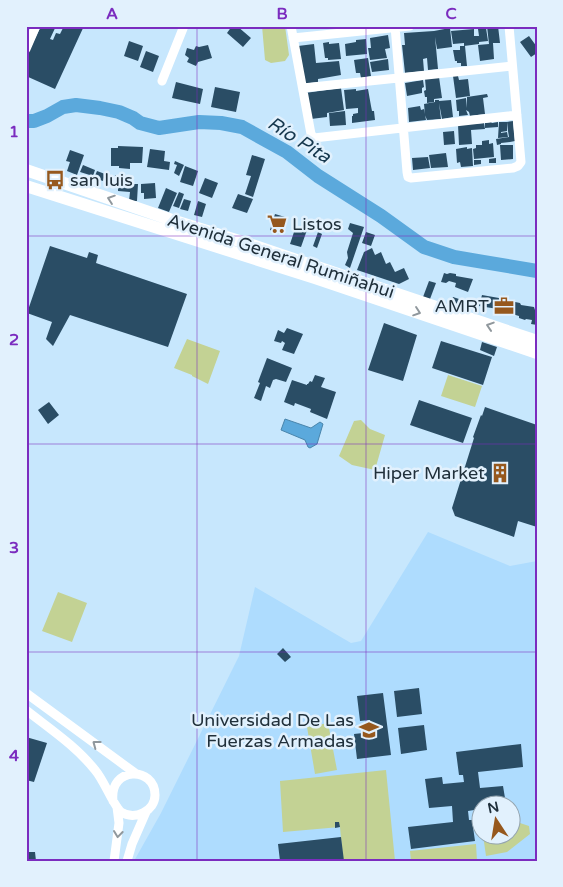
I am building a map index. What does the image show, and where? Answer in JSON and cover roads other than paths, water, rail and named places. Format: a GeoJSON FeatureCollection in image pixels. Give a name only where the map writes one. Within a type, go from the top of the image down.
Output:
{"type":"FeatureCollection","features":[{"type":"Feature","properties":{"kind":"highway","name":"Avenida General Rumiñahui"},"geometry":{"type":"LineString","coordinates":[[26,170],[537,341]]}},
{"type":"Feature","properties":{"kind":"highway","name":"Avenida General Rumiñahui"},"geometry":{"type":"LineString","coordinates":[[29,189],[315,278],[537,353]]}},
{"type":"Feature","properties":{"kind":"street"},"geometry":{"type":"LineString","coordinates":[[26,49],[36,26]]}},
{"type":"Feature","properties":{"kind":"street"},"geometry":{"type":"LineString","coordinates":[[162,81],[184,26]]}},
{"type":"Feature","properties":{"kind":"street"},"geometry":{"type":"LineString","coordinates":[[292,26],[311,134],[314,138],[517,115]]}},
{"type":"Feature","properties":{"kind":"street"},"geometry":{"type":"LineString","coordinates":[[293,38],[410,26]]}},
{"type":"Feature","properties":{"kind":"street"},"geometry":{"type":"LineString","coordinates":[[395,27],[407,172],[408,177],[411,178],[513,168],[521,162],[509,26]]}},
{"type":"Feature","properties":{"kind":"street"},"geometry":{"type":"LineString","coordinates":[[303,88],[512,66]]}},
{"type":"Feature","properties":{"kind":"street"},"geometry":{"type":"LineString","coordinates":[[26,693],[135,774]]}},
{"type":"Feature","properties":{"kind":"street"},"geometry":{"type":"LineString","coordinates":[[26,710],[73,747],[90,764],[101,777],[115,804],[121,812],[134,816],[146,812],[154,802],[155,795],[152,783],[141,775],[128,774],[122,777],[114,787],[113,794],[115,804],[119,823],[114,861]]}},
{"type":"Feature","properties":{"kind":"street"},"geometry":{"type":"LineString","coordinates":[[128,861],[132,844],[146,812]]}},
{"type":"Feature","properties":{"kind":"waterway","name":"Río Pita"},"geometry":{"type":"LineString","coordinates":[[26,121],[34,121],[63,107],[76,105],[119,112],[140,123],[159,128],[199,122],[221,123],[242,127],[287,152],[318,176],[381,216],[424,247],[454,257],[537,271]]}},
{"type":"Feature","properties":{"kind":"place","name":"san luis"},"geometry":{"type":"Point","coordinates":[55,180]}},
{"type":"Feature","properties":{"kind":"place","name":"Listos"},"geometry":{"type":"Point","coordinates":[277,224]}},
{"type":"Feature","properties":{"kind":"place","name":"AMRT"},"geometry":{"type":"Point","coordinates":[504,306]}},
{"type":"Feature","properties":{"kind":"place","name":"Hiper Market"},"geometry":{"type":"Point","coordinates":[500,473]}},
{"type":"Feature","properties":{"kind":"place","name":"Universidad De Las Fuerzas Armadas"},"geometry":{"type":"Point","coordinates":[369,730]}}]}
